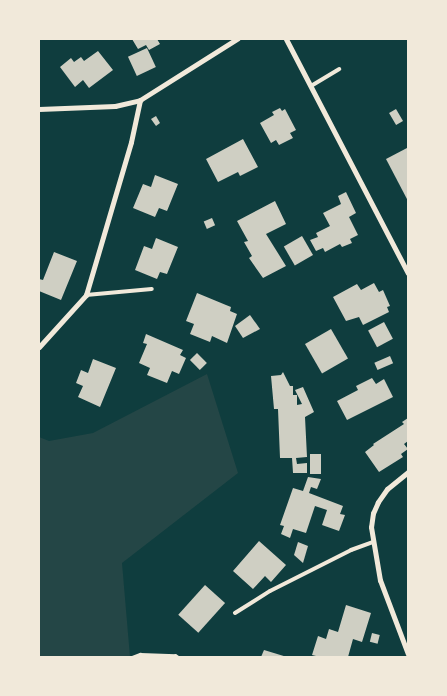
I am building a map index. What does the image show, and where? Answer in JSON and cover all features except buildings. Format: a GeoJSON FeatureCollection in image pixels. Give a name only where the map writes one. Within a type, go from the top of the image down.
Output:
{"type":"FeatureCollection","features":[{"type":"Feature","properties":{"kind":"street"},"geometry":{"type":"LineString","coordinates":[[39,109],[115,106],[140,100],[237,39]]}},
{"type":"Feature","properties":{"kind":"street"},"geometry":{"type":"LineString","coordinates":[[286,39],[408,273]]}},
{"type":"Feature","properties":{"kind":"street"},"geometry":{"type":"LineString","coordinates":[[39,347],[86,295],[131,142],[140,100]]}},
{"type":"Feature","properties":{"kind":"street"},"geometry":{"type":"LineString","coordinates":[[408,472],[387,489],[378,502],[370,527],[380,580],[408,654]]}},
{"type":"Feature","properties":{"kind":"lane"},"geometry":{"type":"LineString","coordinates":[[311,86],[339,69]]}},
{"type":"Feature","properties":{"kind":"lane"},"geometry":{"type":"LineString","coordinates":[[86,295],[152,289]]}},
{"type":"Feature","properties":{"kind":"lane"},"geometry":{"type":"LineString","coordinates":[[234,613],[270,591],[351,550],[373,542]]}},
{"type":"Feature","properties":{"kind":"path"},"geometry":{"type":"LineString","coordinates":[[132,657],[140,654],[176,654],[178,657]]}},
{"type":"Feature","properties":{"kind":"shaded area"},"geometry":{"type":"Polygon","coordinates":[[[207,374],[238,473],[122,563],[130,657],[39,657],[39,437],[49,441],[93,433],[207,374]]]}}]}
